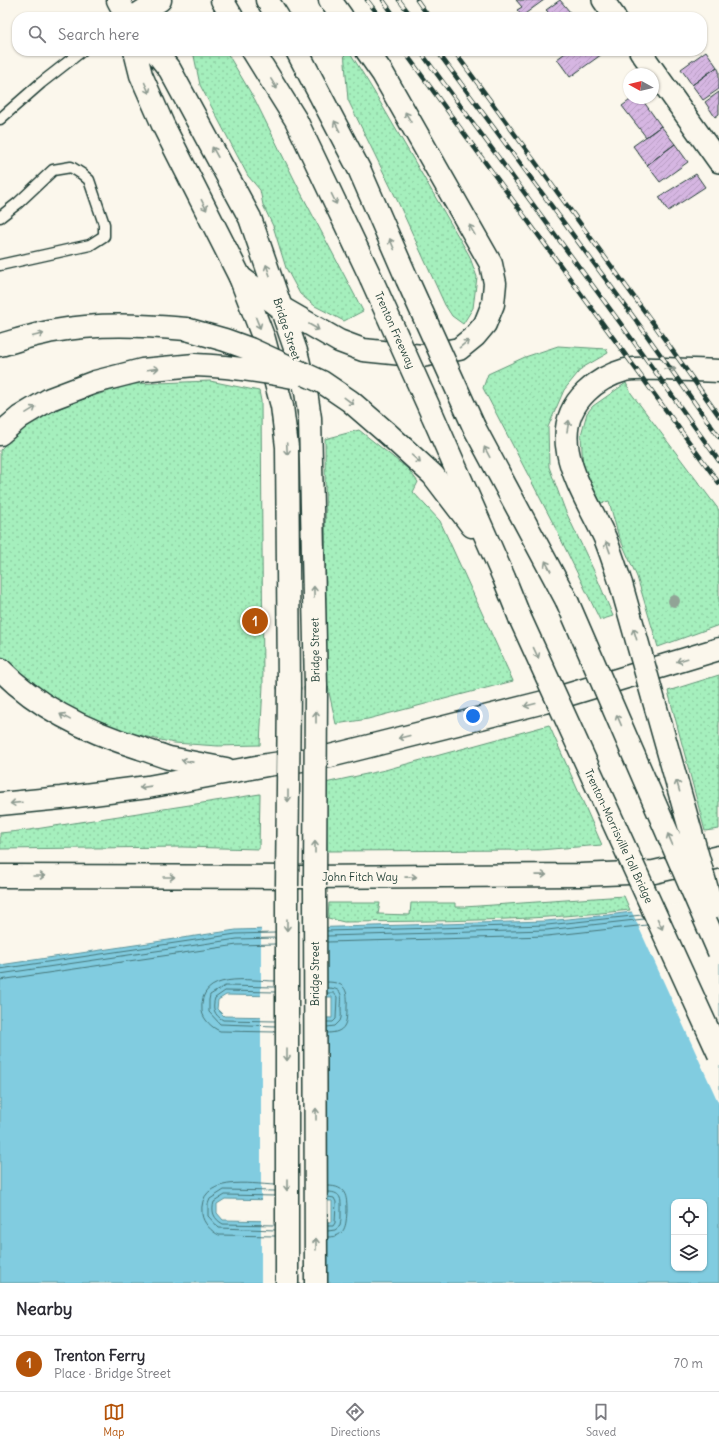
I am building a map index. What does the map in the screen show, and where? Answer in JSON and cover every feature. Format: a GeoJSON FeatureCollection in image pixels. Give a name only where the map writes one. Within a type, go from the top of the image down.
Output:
{"type":"FeatureCollection","features":[{"type":"Feature","properties":{"kind":"main road"},"geometry":{"type":"LineString","coordinates":[[118,0],[124,12]]}},
{"type":"Feature","properties":{"kind":"main road"},"geometry":{"type":"LineString","coordinates":[[142,12],[160,0]]}},
{"type":"Feature","properties":{"kind":"main road"},"geometry":{"type":"LineString","coordinates":[[222,0],[229,12]]}},
{"type":"Feature","properties":{"kind":"main road"},"geometry":{"type":"LineString","coordinates":[[268,0],[275,12]]}},
{"type":"Feature","properties":{"kind":"main road"},"geometry":{"type":"LineString","coordinates":[[330,0],[338,12]]}},
{"type":"Feature","properties":{"kind":"main road"},"geometry":{"type":"LineString","coordinates":[[136,56],[141,75],[163,125],[240,277],[264,339],[282,406],[287,447],[289,687],[287,886],[287,1283]]}},
{"type":"Feature","properties":{"kind":"main road","name":"Bridge Street"},"geometry":{"type":"LineString","coordinates":[[159,56],[170,70],[250,218],[298,358],[310,418],[316,687],[316,1283]]}},
{"type":"Feature","properties":{"kind":"main road","name":"Trenton Freeway"},"geometry":{"type":"LineString","coordinates":[[256,56],[296,120],[371,278],[504,578],[520,618]]}},
{"type":"Feature","properties":{"kind":"main road"},"geometry":{"type":"LineString","coordinates":[[300,56],[360,171],[474,427],[567,601],[719,952]]}},
{"type":"Feature","properties":{"kind":"main road"},"geometry":{"type":"LineString","coordinates":[[240,277],[280,307],[339,341],[363,350],[422,356],[459,349],[485,324],[493,304],[495,283],[491,264],[384,74],[371,56]]}},
{"type":"Feature","properties":{"kind":"main road"},"geometry":{"type":"LineString","coordinates":[[0,345],[54,331],[92,326],[141,325],[186,329],[250,349],[322,382],[350,401],[433,475],[475,530],[504,578]]}},
{"type":"Feature","properties":{"kind":"main road"},"geometry":{"type":"LineString","coordinates":[[0,434],[20,417],[50,399],[95,382],[142,370],[195,365],[220,366],[251,369],[322,382]]}},
{"type":"Feature","properties":{"kind":"main road"},"geometry":{"type":"LineString","coordinates":[[719,371],[644,368],[625,370],[593,385],[580,398],[571,411],[567,429],[566,444],[568,460],[575,478],[605,539],[621,584],[719,932]]}},
{"type":"Feature","properties":{"kind":"main road","name":"Trenton-Morrisville Toll Bridge"},"geometry":{"type":"LineString","coordinates":[[520,618],[719,1054]]}},
{"type":"Feature","properties":{"kind":"main road"},"geometry":{"type":"LineString","coordinates":[[0,804],[148,787],[330,756],[544,702],[719,649]]}},
{"type":"Feature","properties":{"kind":"main road"},"geometry":{"type":"LineString","coordinates":[[0,669],[14,683],[47,707],[78,724],[116,740],[167,757],[239,771]]}},
{"type":"Feature","properties":{"kind":"main road","name":"John Fitch Way"},"geometry":{"type":"LineString","coordinates":[[0,876],[303,877],[580,875],[654,872],[719,857]]}},
{"type":"Feature","properties":{"kind":"street"},"geometry":{"type":"LineString","coordinates":[[603,0],[612,12]]}},
{"type":"Feature","properties":{"kind":"street"},"geometry":{"type":"LineString","coordinates":[[644,56],[719,162]]}},
{"type":"Feature","properties":{"kind":"lane"},"geometry":{"type":"LineString","coordinates":[[0,119],[41,83],[76,56]]}},
{"type":"Feature","properties":{"kind":"lane"},"geometry":{"type":"LineString","coordinates":[[0,217],[18,203],[53,170],[71,167],[89,180],[104,224],[104,236],[90,245],[0,265]]}},
{"type":"Feature","properties":{"kind":"green space"},"geometry":{"type":"Polygon","coordinates":[[[194,56],[229,56],[255,100],[301,193],[363,311],[344,321],[315,306],[300,294],[286,268],[273,226],[263,205],[260,190],[248,176],[200,85],[194,56]]]}},
{"type":"Feature","properties":{"kind":"green space"},"geometry":{"type":"Polygon","coordinates":[[[344,56],[352,56],[469,255],[477,277],[473,308],[463,324],[452,316],[445,305],[398,202],[348,100],[344,56]]]}},
{"type":"Feature","properties":{"kind":"green space"},"geometry":{"type":"Polygon","coordinates":[[[558,346],[606,349],[608,353],[582,368],[564,390],[548,427],[549,467],[565,510],[594,571],[613,616],[600,620],[553,523],[483,388],[488,374],[525,357],[558,346]]]}},
{"type":"Feature","properties":{"kind":"green space"},"geometry":{"type":"Polygon","coordinates":[[[210,381],[259,391],[261,401],[263,685],[260,745],[218,746],[174,743],[134,734],[86,717],[35,686],[0,659],[0,450],[22,427],[68,404],[131,384],[210,381]]]}},
{"type":"Feature","properties":{"kind":"green space"},"geometry":{"type":"Polygon","coordinates":[[[626,383],[631,393],[719,510],[719,625],[658,647],[637,577],[618,534],[609,501],[601,503],[583,466],[581,435],[587,413],[593,406],[626,383]]]}},
{"type":"Feature","properties":{"kind":"green space"},"geometry":{"type":"Polygon","coordinates":[[[359,430],[408,469],[418,482],[413,492],[440,521],[513,681],[368,719],[336,724],[326,679],[325,439],[359,430]]]}},
{"type":"Feature","properties":{"kind":"green space"},"geometry":{"type":"Polygon","coordinates":[[[719,675],[719,829],[705,831],[668,691],[719,675]]]}},
{"type":"Feature","properties":{"kind":"green space"},"geometry":{"type":"Polygon","coordinates":[[[549,725],[602,845],[539,850],[327,851],[325,783],[385,770],[549,725]]]}},
{"type":"Feature","properties":{"kind":"green space"},"geometry":{"type":"Polygon","coordinates":[[[260,794],[259,849],[182,847],[0,849],[0,833],[29,830],[260,794]]]}},
{"type":"Feature","properties":{"kind":"green space"},"geometry":{"type":"Polygon","coordinates":[[[624,896],[630,910],[594,914],[487,920],[344,922],[328,918],[329,903],[380,903],[378,914],[410,915],[411,903],[455,903],[455,907],[464,907],[624,896]]]}},
{"type":"Feature","properties":{"kind":"water"},"geometry":{"type":"Polygon","coordinates":[[[719,901],[719,1283],[0,1283],[0,965],[236,930],[546,921],[600,916],[719,901]],[[226,995],[218,1000],[217,1009],[224,1016],[332,1018],[332,997],[226,995]],[[225,1199],[217,1204],[217,1213],[223,1220],[332,1222],[332,1201],[225,1199]]]}},
{"type":"Feature","properties":{"kind":"pier"},"geometry":{"type":"Polygon","coordinates":[[[719,899],[719,1104],[631,910],[719,899]]]}},
{"type":"Feature","properties":{"kind":"pier"},"geometry":{"type":"Polygon","coordinates":[[[324,925],[324,999],[261,998],[261,927],[324,925]]]}},
{"type":"Feature","properties":{"kind":"pier"},"geometry":{"type":"Polygon","coordinates":[[[261,1015],[324,1016],[324,1203],[261,1202],[261,1015]]]}},
{"type":"Feature","properties":{"kind":"pier"},"geometry":{"type":"Polygon","coordinates":[[[261,1219],[324,1220],[324,1283],[261,1283],[261,1219]]]}},
{"type":"Feature","properties":{"kind":"building"},"geometry":{"type":"Polygon","coordinates":[[[516,0],[544,0],[528,12],[519,12],[517,10],[522,7],[516,0]]]}},
{"type":"Feature","properties":{"kind":"building"},"geometry":{"type":"Polygon","coordinates":[[[560,0],[570,12],[548,12],[546,10],[560,0]]]}},
{"type":"Feature","properties":{"kind":"building"},"geometry":{"type":"Polygon","coordinates":[[[707,52],[717,67],[692,85],[681,69],[699,56],[707,56],[707,52]]]}},
{"type":"Feature","properties":{"kind":"building"},"geometry":{"type":"Polygon","coordinates":[[[561,56],[599,56],[570,77],[557,59],[561,56]]]}},
{"type":"Feature","properties":{"kind":"building"},"geometry":{"type":"Polygon","coordinates":[[[717,67],[719,71],[719,89],[703,100],[692,85],[717,67]]]}},
{"type":"Feature","properties":{"kind":"building"},"geometry":{"type":"Polygon","coordinates":[[[719,92],[719,114],[715,117],[705,102],[719,92]]]}},
{"type":"Feature","properties":{"kind":"building"},"geometry":{"type":"Polygon","coordinates":[[[625,104],[645,104],[661,126],[646,137],[622,106],[625,104]]]}},
{"type":"Feature","properties":{"kind":"building"},"geometry":{"type":"Polygon","coordinates":[[[661,126],[675,144],[647,165],[633,146],[661,126]]]}},
{"type":"Feature","properties":{"kind":"building"},"geometry":{"type":"Polygon","coordinates":[[[675,144],[688,162],[660,182],[647,165],[675,144]]]}},
{"type":"Feature","properties":{"kind":"building"},"geometry":{"type":"Polygon","coordinates":[[[696,174],[705,187],[668,211],[659,197],[696,174]]]}},
{"type":"Feature","properties":{"kind":"railway"},"geometry":{"type":"LineString","coordinates":[[367,0],[376,12]]}},
{"type":"Feature","properties":{"kind":"railway"},"geometry":{"type":"LineString","coordinates":[[383,0],[391,12]]}},
{"type":"Feature","properties":{"kind":"railway"},"geometry":{"type":"LineString","coordinates":[[399,0],[408,12]]}},
{"type":"Feature","properties":{"kind":"railway"},"geometry":{"type":"LineString","coordinates":[[417,0],[425,12]]}},
{"type":"Feature","properties":{"kind":"railway"},"geometry":{"type":"LineString","coordinates":[[408,56],[719,483]]}},
{"type":"Feature","properties":{"kind":"railway"},"geometry":{"type":"LineString","coordinates":[[424,56],[621,324],[719,461]]}},
{"type":"Feature","properties":{"kind":"railway"},"geometry":{"type":"LineString","coordinates":[[441,56],[638,323],[719,437]]}},
{"type":"Feature","properties":{"kind":"railway"},"geometry":{"type":"LineString","coordinates":[[458,56],[653,323],[719,416]]}},
{"type":"Feature","properties":{"kind":"place","name":"Trenton Ferry"},"geometry":{"type":"Point","coordinates":[255,621]}}]}
